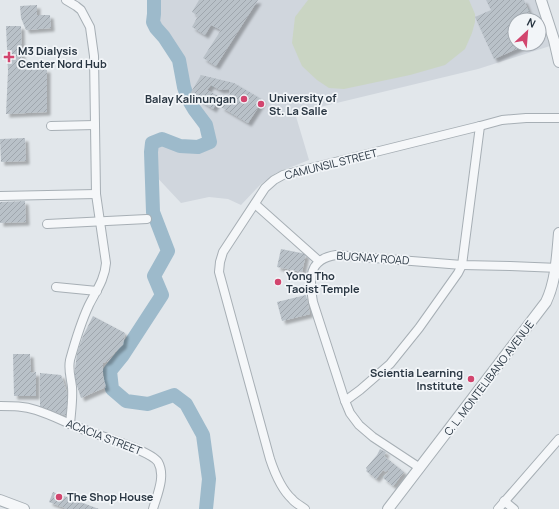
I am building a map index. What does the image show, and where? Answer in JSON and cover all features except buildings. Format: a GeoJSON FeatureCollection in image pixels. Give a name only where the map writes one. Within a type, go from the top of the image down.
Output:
{"type":"FeatureCollection","features":[{"type":"Feature","properties":{"kind":"street"},"geometry":{"type":"LineString","coordinates":[[66,0],[81,10],[90,27],[94,56],[96,194],[106,263],[106,271],[82,322],[70,362],[69,374],[72,387],[70,424]]}},
{"type":"Feature","properties":{"kind":"street"},"geometry":{"type":"LineString","coordinates":[[544,1],[559,62]]}},
{"type":"Feature","properties":{"kind":"street","name":"CAMUNSIL STREET"},"geometry":{"type":"LineString","coordinates":[[305,509],[291,499],[273,469],[219,272],[223,252],[265,188],[274,180],[283,175],[502,120],[559,118]]}},
{"type":"Feature","properties":{"kind":"street"},"geometry":{"type":"LineString","coordinates":[[51,126],[95,125]]}},
{"type":"Feature","properties":{"kind":"street"},"geometry":{"type":"LineString","coordinates":[[345,401],[390,364],[453,282],[462,265],[480,126]]}},
{"type":"Feature","properties":{"kind":"street"},"geometry":{"type":"LineString","coordinates":[[0,196],[96,194]]}},
{"type":"Feature","properties":{"kind":"street"},"geometry":{"type":"LineString","coordinates":[[255,204],[319,261],[312,272],[310,286],[313,302],[350,413],[359,425],[373,437],[420,468]]}},
{"type":"Feature","properties":{"kind":"street"},"geometry":{"type":"LineString","coordinates":[[47,224],[147,219]]}},
{"type":"Feature","properties":{"kind":"street","name":"C. L. MONTELIBANO AVENUE"},"geometry":{"type":"LineString","coordinates":[[388,509],[541,310],[549,297],[557,268],[559,233]]}},
{"type":"Feature","properties":{"kind":"street","name":"BUGNAY ROAD"},"geometry":{"type":"LineString","coordinates":[[319,261],[328,256],[336,255],[462,265],[557,268]]}},
{"type":"Feature","properties":{"kind":"street"},"geometry":{"type":"LineString","coordinates":[[56,287],[97,291]]}},
{"type":"Feature","properties":{"kind":"street","name":"ACACIA STREET"},"geometry":{"type":"LineString","coordinates":[[0,406],[12,406],[37,410],[82,430],[111,439],[148,454],[157,461],[161,470],[161,482],[153,509]]}},
{"type":"Feature","properties":{"kind":"street"},"geometry":{"type":"LineString","coordinates":[[498,509],[559,439]]}},
{"type":"Feature","properties":{"kind":"street"},"geometry":{"type":"LineString","coordinates":[[0,500],[24,509]]}},
{"type":"Feature","properties":{"kind":"street"},"geometry":{"type":"LineString","coordinates":[[504,501],[514,509]]}},
{"type":"Feature","properties":{"kind":"shaded area","name":"University of St. La Salle"},"geometry":{"type":"Polygon","coordinates":[[[154,0],[535,0],[540,12],[507,12],[507,52],[531,52],[478,69],[295,113],[309,160],[276,173],[261,184],[241,205],[228,199],[209,197],[181,203],[152,172],[152,143],[162,139],[180,146],[198,147],[210,142],[206,125],[188,99],[179,60],[153,22],[154,0]]]}},
{"type":"Feature","properties":{"kind":"shaded area","name":"University of St. La Salle"},"geometry":{"type":"Polygon","coordinates":[[[547,35],[550,46],[547,47],[547,35]]]}},
{"type":"Feature","properties":{"kind":"green space"},"geometry":{"type":"Polygon","coordinates":[[[308,0],[469,0],[475,14],[475,22],[465,49],[445,65],[410,75],[344,89],[329,88],[317,80],[302,66],[292,43],[295,17],[308,0]]]}},
{"type":"Feature","properties":{"kind":"waterway"},"geometry":{"type":"LineString","coordinates":[[154,0],[153,22],[179,60],[188,99],[206,125],[210,142],[198,147],[180,146],[162,139],[152,143],[153,212],[168,251],[154,276],[162,295],[123,355],[110,371],[112,389],[126,401],[148,404],[174,395],[186,404],[203,435],[209,479],[206,509]]}},
{"type":"Feature","properties":{"kind":"place","name":"M3 Dialysis Center Nord Hub"},"geometry":{"type":"Point","coordinates":[9,57]}},
{"type":"Feature","properties":{"kind":"place","name":"Balay Kalinungan"},"geometry":{"type":"Point","coordinates":[244,99]}},
{"type":"Feature","properties":{"kind":"place","name":"University of St. La Salle"},"geometry":{"type":"Point","coordinates":[261,104]}},
{"type":"Feature","properties":{"kind":"place","name":"Yong Tho Taoist Temple"},"geometry":{"type":"Point","coordinates":[278,282]}},
{"type":"Feature","properties":{"kind":"place","name":"Scientia Learning Institute"},"geometry":{"type":"Point","coordinates":[471,379]}},
{"type":"Feature","properties":{"kind":"place","name":"The Shop House"},"geometry":{"type":"Point","coordinates":[59,497]}}]}
